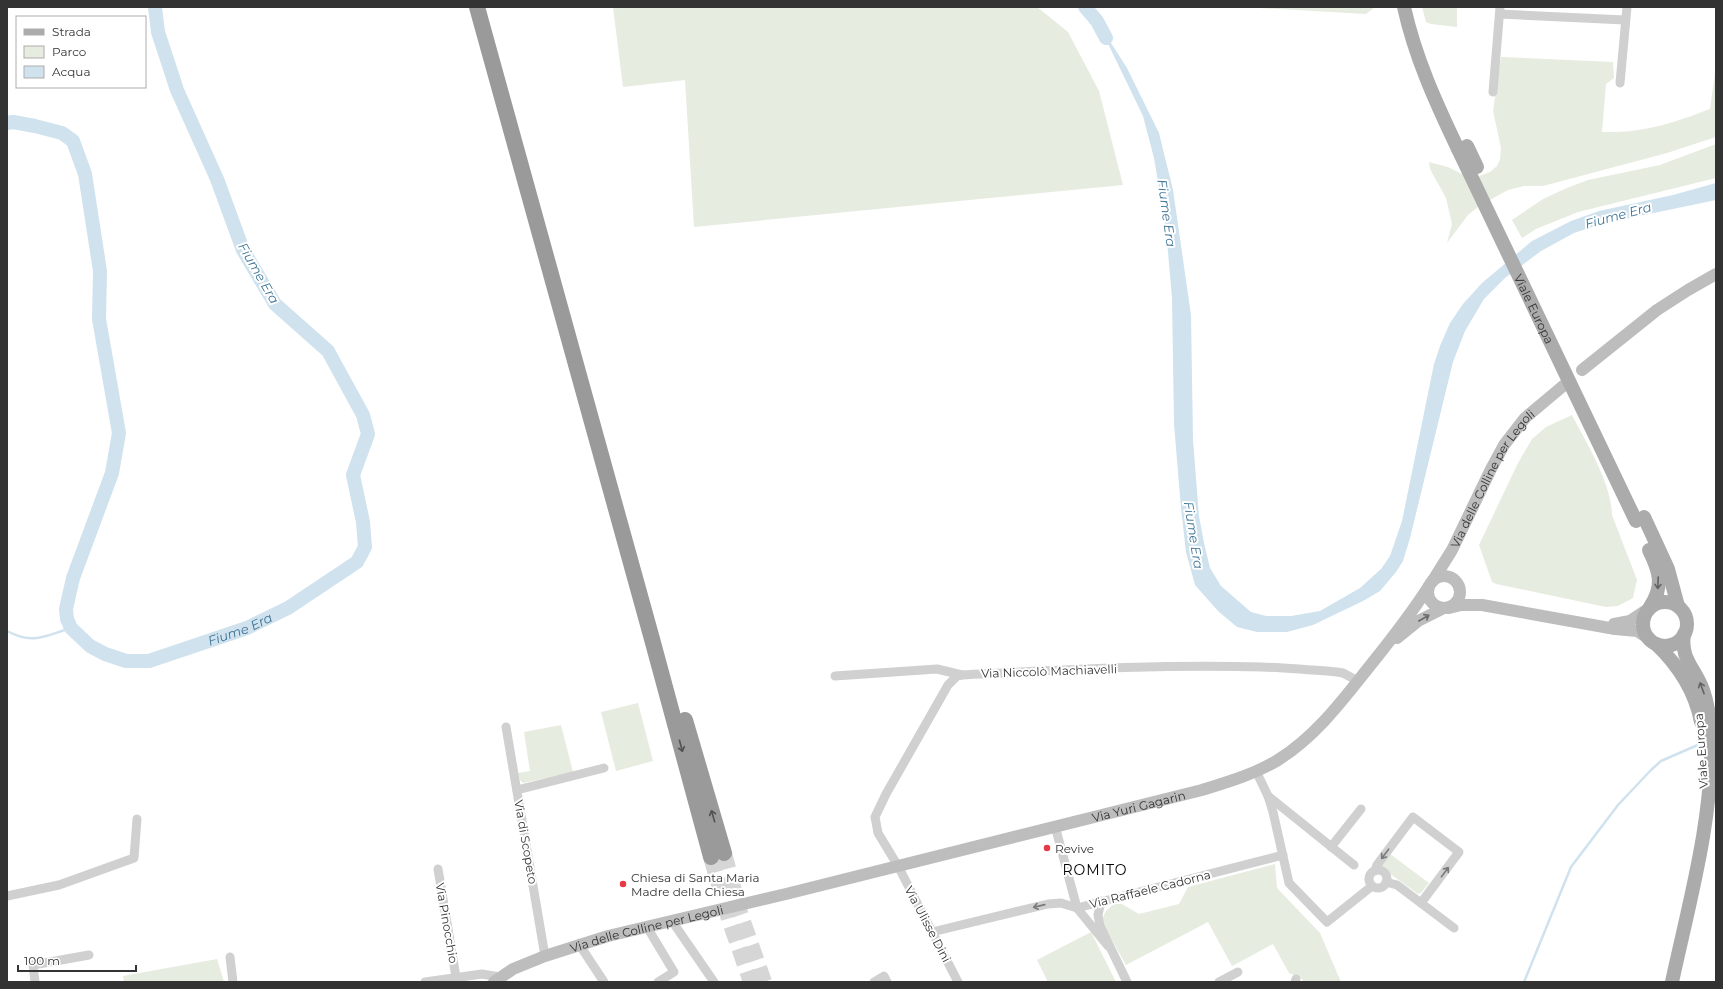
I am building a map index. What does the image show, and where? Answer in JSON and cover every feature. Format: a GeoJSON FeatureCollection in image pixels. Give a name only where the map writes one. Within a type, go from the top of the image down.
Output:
{"type":"FeatureCollection","features":[{"type":"Feature","properties":{"kind":"highway"},"geometry":{"type":"LineString","coordinates":[[477,7],[654,647],[717,855],[673,677],[487,7]]}},
{"type":"Feature","properties":{"kind":"main road","name":"Viale Europa"},"geometry":{"type":"LineString","coordinates":[[1404,7],[1422,69],[1462,148],[1640,519],[1668,569],[1678,606],[1683,612],[1687,621],[1682,644],[1684,652],[1703,690],[1710,723],[1710,787],[1699,860],[1672,982]]}},
{"type":"Feature","properties":{"kind":"main road","name":"Viale Europa"},"geometry":{"type":"LineString","coordinates":[[1414,7],[1432,70],[1462,148]]}},
{"type":"Feature","properties":{"kind":"main road","name":"Viale Europa"},"geometry":{"type":"LineString","coordinates":[[1640,519],[1658,574],[1658,592],[1644,617],[1643,626],[1652,641],[1671,659],[1683,674],[1692,692],[1699,712],[1703,750],[1704,824]]}},
{"type":"Feature","properties":{"kind":"main road"},"geometry":{"type":"LineString","coordinates":[[1649,608],[1656,603],[1664,602],[1671,602],[1678,606]]}},
{"type":"Feature","properties":{"kind":"main road"},"geometry":{"type":"LineString","coordinates":[[1652,641],[1670,645],[1678,641],[1684,634]]}},
{"type":"Feature","properties":{"kind":"street"},"geometry":{"type":"LineString","coordinates":[[1620,83],[1627,7]]}},
{"type":"Feature","properties":{"kind":"street"},"geometry":{"type":"LineString","coordinates":[[1493,92],[1500,11],[1625,20]]}},
{"type":"Feature","properties":{"kind":"street"},"geometry":{"type":"LineString","coordinates":[[1582,370],[1657,310],[1716,274]]}},
{"type":"Feature","properties":{"kind":"street","name":"Via delle Colline per Legoli"},"geometry":{"type":"LineString","coordinates":[[1383,649],[1430,584],[1452,550],[1491,469],[1507,442],[1525,418],[1563,386]]}},
{"type":"Feature","properties":{"kind":"street"},"geometry":{"type":"LineString","coordinates":[[1358,681],[1383,649],[1418,621],[1446,608],[1457,601],[1459,596],[1457,583],[1451,564],[1452,550]]}},
{"type":"Feature","properties":{"kind":"street"},"geometry":{"type":"LineString","coordinates":[[1482,605],[1468,597],[1457,583],[1446,576],[1441,576],[1430,584],[1428,591],[1430,601],[1438,608],[1461,605],[1482,605],[1615,629],[1634,631],[1652,641]]}},
{"type":"Feature","properties":{"kind":"street"},"geometry":{"type":"LineString","coordinates":[[1599,625],[1627,622],[1649,608]]}},
{"type":"Feature","properties":{"kind":"street","name":"Via Niccolò Machiavelli"},"geometry":{"type":"LineString","coordinates":[[835,676],[937,669],[962,674],[1168,667],[1262,667],[1337,672],[1343,673],[1358,681]]}},
{"type":"Feature","properties":{"kind":"street"},"geometry":{"type":"LineString","coordinates":[[898,866],[878,833],[875,822],[877,811],[948,685],[957,676],[962,674]]}},
{"type":"Feature","properties":{"kind":"street","name":"Via Yuri Gagarin"},"geometry":{"type":"LineString","coordinates":[[898,866],[1202,790],[1237,779],[1286,755],[1318,729],[1358,681]]}},
{"type":"Feature","properties":{"kind":"street","name":"Via di Scopeto"},"geometry":{"type":"LineString","coordinates":[[506,727],[545,956]]}},
{"type":"Feature","properties":{"kind":"street"},"geometry":{"type":"LineString","coordinates":[[517,790],[604,768]]}},
{"type":"Feature","properties":{"kind":"street"},"geometry":{"type":"LineString","coordinates":[[1256,771],[1268,796],[1289,883],[1327,922],[1372,886]]}},
{"type":"Feature","properties":{"kind":"street"},"geometry":{"type":"LineString","coordinates":[[1268,796],[1354,865]]}},
{"type":"Feature","properties":{"kind":"street"},"geometry":{"type":"LineString","coordinates":[[1331,847],[1361,809]]}},
{"type":"Feature","properties":{"kind":"street"},"geometry":{"type":"LineString","coordinates":[[1372,886],[1369,877],[1413,817],[1459,852],[1421,903]]}},
{"type":"Feature","properties":{"kind":"street"},"geometry":{"type":"LineString","coordinates":[[7,896],[59,885],[134,858],[136,819]]}},
{"type":"Feature","properties":{"kind":"street"},"geometry":{"type":"LineString","coordinates":[[1055,826],[1077,908],[1108,946]]}},
{"type":"Feature","properties":{"kind":"street","name":"Via Raffaele Cadorna"},"geometry":{"type":"LineString","coordinates":[[932,932],[1048,904],[1061,903],[1077,908],[1283,855]]}},
{"type":"Feature","properties":{"kind":"street","name":"Via delle Colline per Legoli"},"geometry":{"type":"LineString","coordinates":[[497,979],[514,969],[579,944],[898,866]]}},
{"type":"Feature","properties":{"kind":"street","name":"Via Ulisse Dini"},"geometry":{"type":"LineString","coordinates":[[898,866],[958,982]]}},
{"type":"Feature","properties":{"kind":"street","name":"Via Pinocchio"},"geometry":{"type":"LineString","coordinates":[[438,869],[456,977]]}},
{"type":"Feature","properties":{"kind":"street"},"geometry":{"type":"LineString","coordinates":[[1372,886],[1378,888],[1383,886],[1386,882],[1385,874],[1380,870],[1375,870]]}},
{"type":"Feature","properties":{"kind":"street"},"geometry":{"type":"LineString","coordinates":[[1386,882],[1396,885],[1454,928]]}},
{"type":"Feature","properties":{"kind":"street"},"geometry":{"type":"LineString","coordinates":[[1101,901],[1098,919],[1108,946],[1128,981]]}},
{"type":"Feature","properties":{"kind":"street"},"geometry":{"type":"LineString","coordinates":[[672,921],[714,982]]}},
{"type":"Feature","properties":{"kind":"street"},"geometry":{"type":"LineString","coordinates":[[647,927],[674,972],[658,982]]}},
{"type":"Feature","properties":{"kind":"street"},"geometry":{"type":"LineString","coordinates":[[579,944],[604,982]]}},
{"type":"Feature","properties":{"kind":"street"},"geometry":{"type":"LineString","coordinates":[[36,982],[32,964],[89,956]]}},
{"type":"Feature","properties":{"kind":"street"},"geometry":{"type":"LineString","coordinates":[[230,957],[233,982]]}},
{"type":"Feature","properties":{"kind":"street"},"geometry":{"type":"LineString","coordinates":[[1219,982],[1238,972]]}},
{"type":"Feature","properties":{"kind":"street","name":"Via Pinocchio"},"geometry":{"type":"LineString","coordinates":[[425,982],[482,974],[497,979]]}},
{"type":"Feature","properties":{"kind":"street"},"geometry":{"type":"LineString","coordinates":[[874,982],[884,976],[887,982]]}},
{"type":"Feature","properties":{"kind":"green space"},"geometry":{"type":"Polygon","coordinates":[[[613,7],[1037,7],[1068,32],[1099,91],[1123,185],[694,227],[685,80],[623,87],[613,7]]]}},
{"type":"Feature","properties":{"kind":"green space"},"geometry":{"type":"Polygon","coordinates":[[[1242,7],[1375,7],[1366,14],[1242,7]]]}},
{"type":"Feature","properties":{"kind":"green space"},"geometry":{"type":"Polygon","coordinates":[[[1422,7],[1457,7],[1457,27],[1426,22],[1422,7]]]}},
{"type":"Feature","properties":{"kind":"green space"},"geometry":{"type":"Polygon","coordinates":[[[1501,57],[1613,62],[1614,78],[1606,84],[1602,132],[1644,129],[1670,123],[1710,109],[1716,66],[1716,137],[1667,153],[1543,186],[1524,186],[1508,190],[1479,206],[1468,215],[1447,243],[1452,224],[1446,198],[1430,169],[1429,162],[1448,167],[1462,174],[1477,177],[1490,172],[1497,166],[1500,160],[1501,148],[1493,111],[1501,57]]]}},
{"type":"Feature","properties":{"kind":"green space"},"geometry":{"type":"Polygon","coordinates":[[[1716,144],[1716,178],[1578,212],[1536,229],[1522,238],[1512,220],[1543,199],[1588,180],[1660,165],[1716,144]]]}},
{"type":"Feature","properties":{"kind":"green space"},"geometry":{"type":"Polygon","coordinates":[[[1572,415],[1591,450],[1603,477],[1608,490],[1612,515],[1637,580],[1633,598],[1618,606],[1606,607],[1496,584],[1492,582],[1479,545],[1518,463],[1532,439],[1546,427],[1572,415]]]}},
{"type":"Feature","properties":{"kind":"green space"},"geometry":{"type":"Polygon","coordinates":[[[638,703],[653,761],[616,771],[601,712],[638,703]]]}},
{"type":"Feature","properties":{"kind":"green space"},"geometry":{"type":"Polygon","coordinates":[[[561,725],[573,772],[523,783],[520,780],[518,773],[530,771],[524,732],[561,725]]]}},
{"type":"Feature","properties":{"kind":"green space"},"geometry":{"type":"Polygon","coordinates":[[[1390,854],[1429,883],[1421,893],[1418,894],[1382,868],[1382,864],[1390,854]]]}},
{"type":"Feature","properties":{"kind":"green space"},"geometry":{"type":"Polygon","coordinates":[[[1275,864],[1277,888],[1320,933],[1341,982],[1304,982],[1302,979],[1289,973],[1273,944],[1232,966],[1208,922],[1126,965],[1104,926],[1103,919],[1105,913],[1115,904],[1122,904],[1139,914],[1179,904],[1188,887],[1275,864]]]}},
{"type":"Feature","properties":{"kind":"green space"},"geometry":{"type":"Polygon","coordinates":[[[1091,932],[1116,982],[1048,982],[1037,960],[1091,932]]]}},
{"type":"Feature","properties":{"kind":"green space"},"geometry":{"type":"Polygon","coordinates":[[[217,959],[224,982],[124,982],[123,976],[217,959]]]}},
{"type":"Feature","properties":{"kind":"water"},"geometry":{"type":"Polygon","coordinates":[[[1097,21],[1127,68],[1159,133],[1173,190],[1191,315],[1193,440],[1199,516],[1204,543],[1210,568],[1221,586],[1251,612],[1266,616],[1291,616],[1320,611],[1360,588],[1381,569],[1390,556],[1402,521],[1434,364],[1440,346],[1450,323],[1463,304],[1482,283],[1532,241],[1571,221],[1599,211],[1673,195],[1716,183],[1716,200],[1601,224],[1574,233],[1541,251],[1505,278],[1484,299],[1465,331],[1453,362],[1410,538],[1403,561],[1396,572],[1380,591],[1363,601],[1313,625],[1287,632],[1257,632],[1237,627],[1218,611],[1195,585],[1186,552],[1174,424],[1172,298],[1166,229],[1154,158],[1143,116],[1097,21]]]}},
{"type":"Feature","properties":{"kind":"waterway","name":"Fiume Era"},"geometry":{"type":"LineString","coordinates":[[7,123],[13,122],[62,133],[73,141],[85,174],[100,271],[99,319],[119,433],[112,473],[73,578],[66,609],[67,619],[71,628],[90,646],[105,654],[126,661],[149,661],[247,628],[288,608],[357,562],[365,547],[363,522],[353,475],[368,434],[363,415],[328,351],[275,304],[243,250],[217,179],[177,90],[158,32],[155,7]]}},
{"type":"Feature","properties":{"kind":"waterway","name":"Fiume Era"},"geometry":{"type":"LineString","coordinates":[[1085,7],[1097,21],[1106,38]]}},
{"type":"Feature","properties":{"kind":"waterway"},"geometry":{"type":"LineString","coordinates":[[7,631],[24,638],[39,638],[71,628]]}},
{"type":"Feature","properties":{"kind":"waterway"},"geometry":{"type":"LineString","coordinates":[[1524,982],[1571,867],[1618,805],[1651,770],[1661,761],[1700,744]]}},
{"type":"Feature","properties":{"kind":"tunnel"},"geometry":{"type":"LineString","coordinates":[[724,853],[740,913],[764,982]]}},
{"type":"Feature","properties":{"kind":"tunnel"},"geometry":{"type":"LineString","coordinates":[[711,857],[729,919],[751,982]]}},
{"type":"Feature","properties":{"kind":"place","name":"Revive"},"geometry":{"type":"Point","coordinates":[1047,848]}},
{"type":"Feature","properties":{"kind":"place","name":"Chiesa di Santa Maria Madre della Chiesa"},"geometry":{"type":"Point","coordinates":[623,884]}},
{"type":"Feature","properties":{"kind":"district","name":"ROMITO"},"geometry":{"type":"Point","coordinates":[1095,870]}}]}
